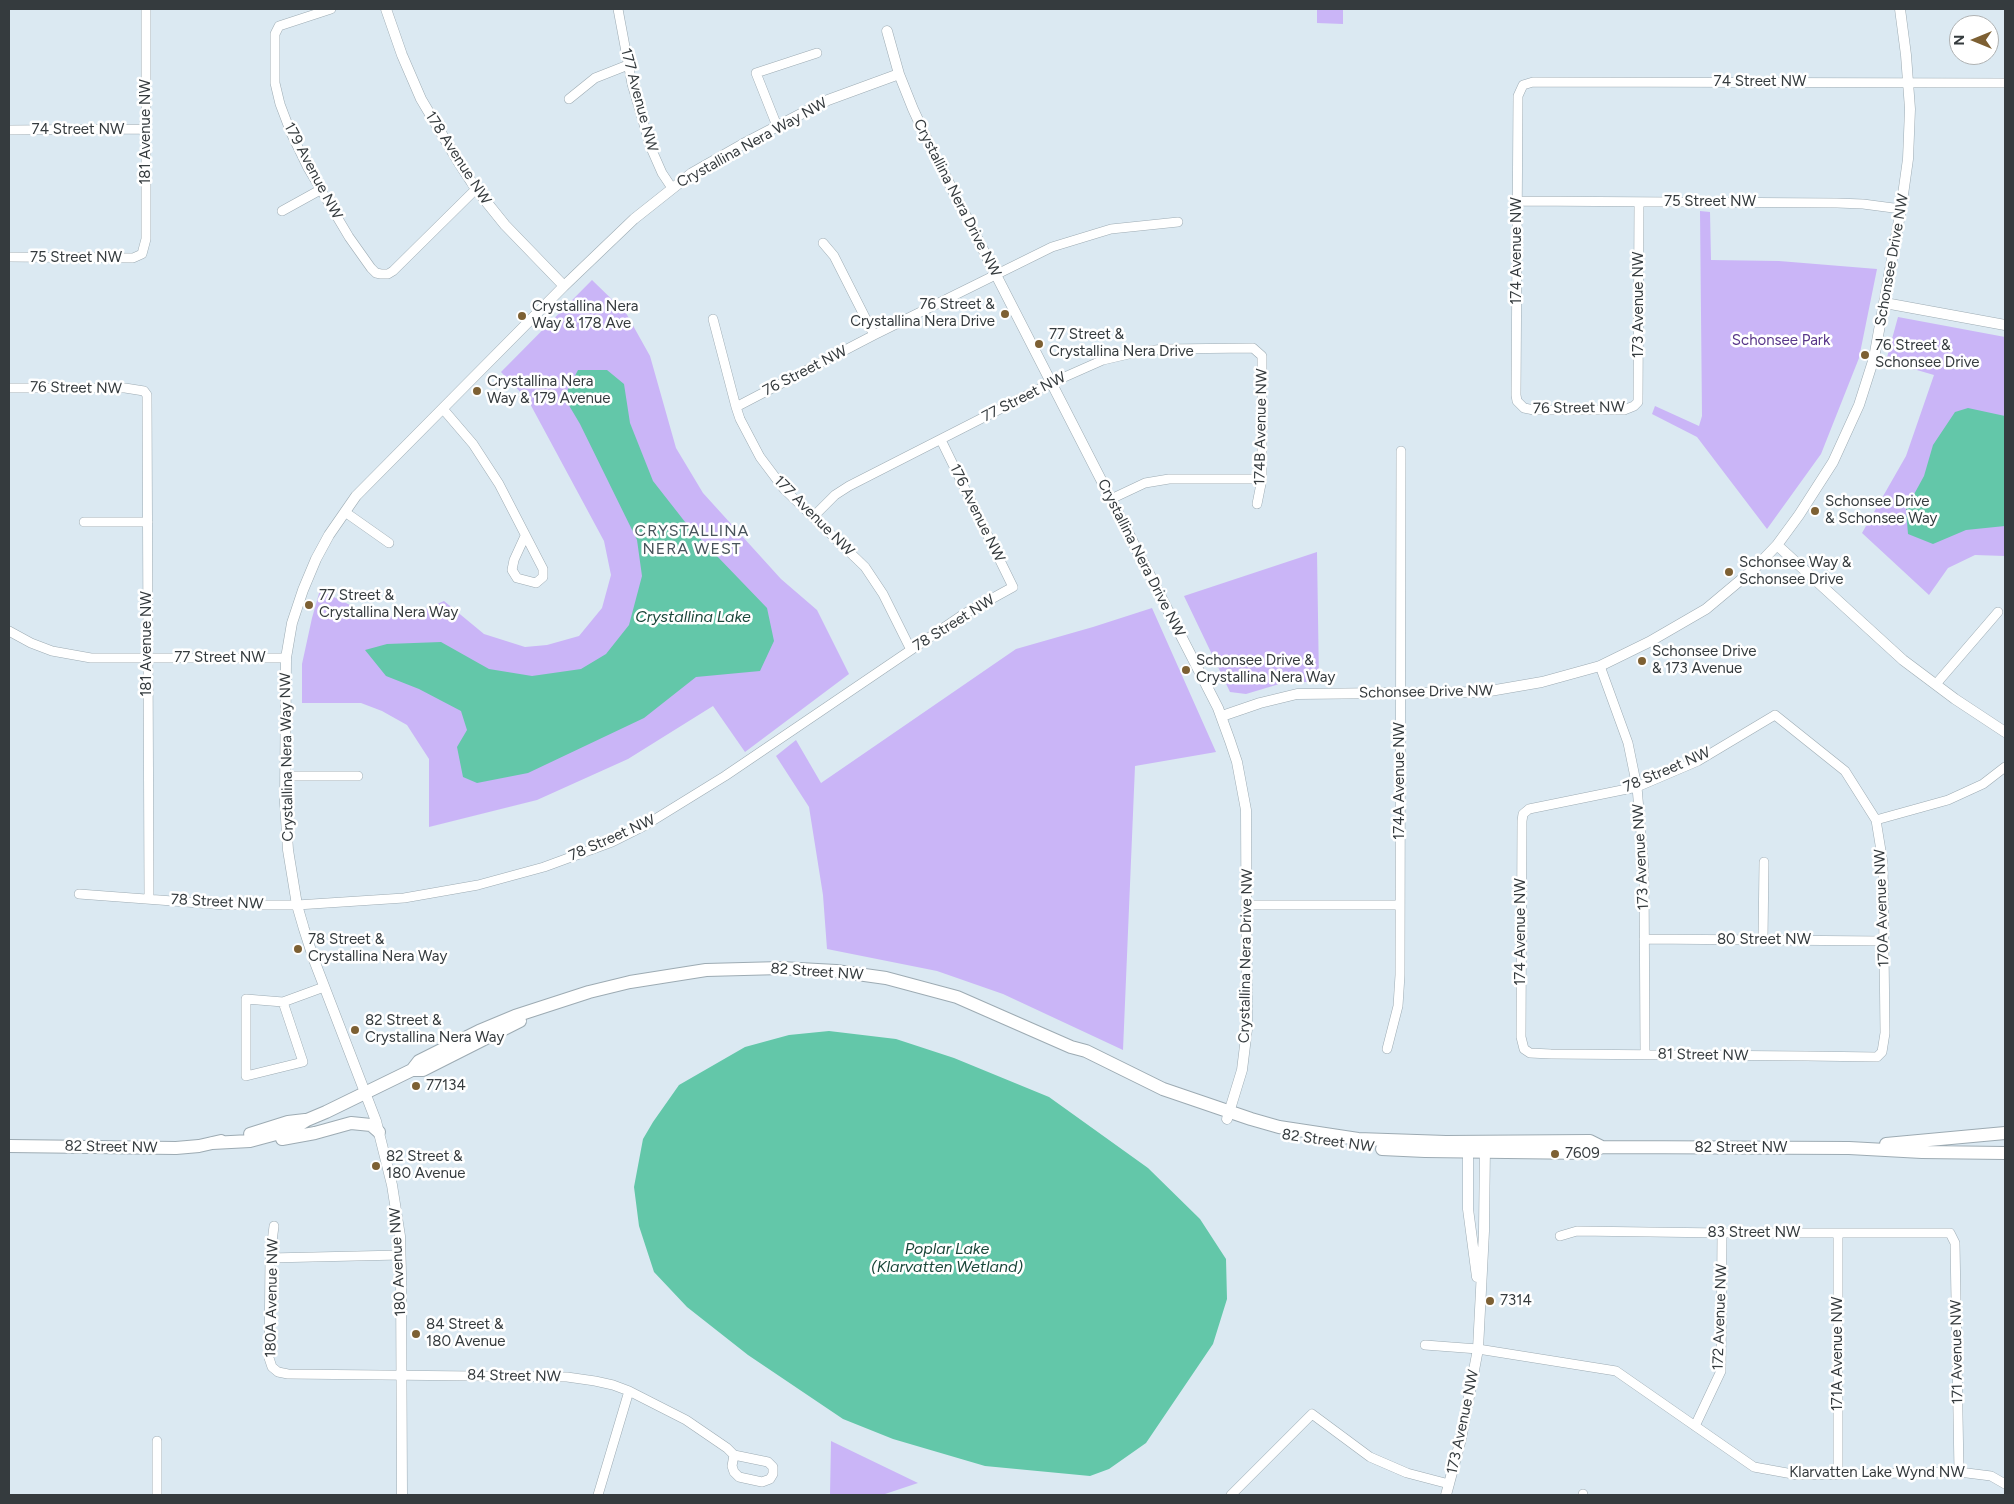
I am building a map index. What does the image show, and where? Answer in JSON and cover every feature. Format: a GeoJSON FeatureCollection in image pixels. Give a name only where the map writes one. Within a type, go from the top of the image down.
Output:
{"type":"FeatureCollection","features":[{"type":"Feature","properties":{"kind":"main road","name":"82 Street NW"},"geometry":{"type":"LineString","coordinates":[[9,1146],[169,1148],[250,1141],[291,1130],[307,1120],[412,1070],[423,1070],[474,1046],[554,1004],[589,992],[630,982],[706,970],[781,968],[836,971],[886,978],[957,997],[1071,1047],[1086,1051],[1163,1089],[1228,1116],[1340,1137],[1468,1147],[1589,1153],[1602,1147],[1849,1148],[1922,1152],[2005,1153]]}},
{"type":"Feature","properties":{"kind":"main road","name":"82 Street NW"},"geometry":{"type":"LineString","coordinates":[[212,1143],[288,1122],[307,1120]]}},
{"type":"Feature","properties":{"kind":"main road"},"geometry":{"type":"LineString","coordinates":[[250,1141],[296,1137],[351,1123],[371,1125],[379,1132]]}},
{"type":"Feature","properties":{"kind":"main road","name":"82 Street NW"},"geometry":{"type":"LineString","coordinates":[[1849,1148],[2005,1133]]}},
{"type":"Feature","properties":{"kind":"street","name":"181 Avenue NW"},"geometry":{"type":"LineString","coordinates":[[142,254],[146,239],[146,9]]}},
{"type":"Feature","properties":{"kind":"street","name":"179 Avenue NW"},"geometry":{"type":"LineString","coordinates":[[331,9],[279,26],[274,34],[274,73],[280,104],[291,133],[320,190],[366,262],[376,273],[388,274],[393,271],[476,189]]}},
{"type":"Feature","properties":{"kind":"street","name":"178 Avenue NW"},"geometry":{"type":"LineString","coordinates":[[386,9],[402,55],[421,99],[476,189],[505,225],[564,286]]}},
{"type":"Feature","properties":{"kind":"street","name":"177 Avenue NW"},"geometry":{"type":"LineString","coordinates":[[618,9],[628,65],[651,148],[659,167],[672,188]]}},
{"type":"Feature","properties":{"kind":"street","name":"Schonsee Drive NW"},"geometry":{"type":"LineString","coordinates":[[1222,716],[1260,703],[1297,694],[1462,693],[1506,690],[1600,666],[1649,642],[1706,609],[1755,568],[1777,545],[1817,488],[1847,432],[1872,366],[1906,186],[1910,131],[1908,82],[1900,9]]}},
{"type":"Feature","properties":{"kind":"street","name":"Crystallina Nera Drive NW"},"geometry":{"type":"LineString","coordinates":[[887,31],[913,109],[931,148],[1222,716],[1237,762],[1246,810],[1246,1049],[1242,1070],[1228,1116]]}},
{"type":"Feature","properties":{"kind":"street"},"geometry":{"type":"LineString","coordinates":[[777,126],[756,73],[817,53]]}},
{"type":"Feature","properties":{"kind":"street"},"geometry":{"type":"LineString","coordinates":[[569,99],[595,78],[628,65]]}},
{"type":"Feature","properties":{"kind":"street","name":"Crystallina Nera Way NW"},"geometry":{"type":"LineString","coordinates":[[366,1093],[314,960],[297,905],[288,850],[285,776],[286,658],[292,623],[316,559],[344,512],[371,480],[564,286],[634,219],[692,174],[777,126],[828,100],[900,74]]}},
{"type":"Feature","properties":{"kind":"street","name":"74 Street NW"},"geometry":{"type":"LineString","coordinates":[[1519,92],[1523,86],[1533,82],[2005,83]]}},
{"type":"Feature","properties":{"kind":"street","name":"174 Avenue NW"},"geometry":{"type":"LineString","coordinates":[[1519,92],[1516,395],[1517,402],[1524,408]]}},
{"type":"Feature","properties":{"kind":"street","name":"74 Street NW"},"geometry":{"type":"LineString","coordinates":[[9,130],[146,129]]}},
{"type":"Feature","properties":{"kind":"street"},"geometry":{"type":"LineString","coordinates":[[282,211],[320,190]]}},
{"type":"Feature","properties":{"kind":"street","name":"75 Street NW"},"geometry":{"type":"LineString","coordinates":[[1517,201],[1837,203],[1902,209]]}},
{"type":"Feature","properties":{"kind":"street","name":"173 Avenue NW"},"geometry":{"type":"LineString","coordinates":[[1634,406],[1639,397],[1639,202]]}},
{"type":"Feature","properties":{"kind":"street","name":"76 Street NW"},"geometry":{"type":"LineString","coordinates":[[736,407],[874,335],[1052,247],[1089,234],[1119,228],[1178,222]]}},
{"type":"Feature","properties":{"kind":"street"},"geometry":{"type":"LineString","coordinates":[[823,243],[834,256],[874,335]]}},
{"type":"Feature","properties":{"kind":"street","name":"75 Street NW"},"geometry":{"type":"LineString","coordinates":[[9,257],[132,258],[142,254]]}},
{"type":"Feature","properties":{"kind":"street"},"geometry":{"type":"LineString","coordinates":[[1885,302],[2005,325]]}},
{"type":"Feature","properties":{"kind":"street","name":"177 Avenue NW"},"geometry":{"type":"LineString","coordinates":[[713,319],[736,407],[750,438],[772,474],[870,574],[883,594],[911,650]]}},
{"type":"Feature","properties":{"kind":"street","name":"77 Street NW"},"geometry":{"type":"LineString","coordinates":[[814,516],[835,495],[850,486],[1051,383],[1103,360],[1150,350],[1253,348],[1257,351]]}},
{"type":"Feature","properties":{"kind":"street","name":"174B Avenue NW"},"geometry":{"type":"LineString","coordinates":[[1257,351],[1262,356],[1262,479],[1257,504]]}},
{"type":"Feature","properties":{"kind":"street","name":"76 Street NW"},"geometry":{"type":"LineString","coordinates":[[9,388],[125,388],[144,391]]}},
{"type":"Feature","properties":{"kind":"street","name":"181 Avenue NW"},"geometry":{"type":"LineString","coordinates":[[144,391],[147,395],[148,403],[147,658],[149,898]]}},
{"type":"Feature","properties":{"kind":"street","name":"76 Street NW"},"geometry":{"type":"LineString","coordinates":[[1524,408],[1534,410],[1624,410],[1634,406]]}},
{"type":"Feature","properties":{"kind":"street"},"geometry":{"type":"LineString","coordinates":[[443,409],[486,463],[525,536],[544,574],[542,580],[536,583],[517,578],[512,570],[514,560],[525,536]]}},
{"type":"Feature","properties":{"kind":"street","name":"176 Avenue NW"},"geometry":{"type":"LineString","coordinates":[[941,440],[1013,587]]}},
{"type":"Feature","properties":{"kind":"street","name":"174A Avenue NW"},"geometry":{"type":"LineString","coordinates":[[1387,1049],[1397,1012],[1400,988],[1399,693],[1401,451]]}},
{"type":"Feature","properties":{"kind":"street"},"geometry":{"type":"LineString","coordinates":[[1110,499],[1145,483],[1169,479],[1262,479]]}},
{"type":"Feature","properties":{"kind":"street"},"geometry":{"type":"LineString","coordinates":[[344,512],[390,543]]}},
{"type":"Feature","properties":{"kind":"street"},"geometry":{"type":"LineString","coordinates":[[84,522],[148,522]]}},
{"type":"Feature","properties":{"kind":"street"},"geometry":{"type":"LineString","coordinates":[[1777,545],[1903,660],[1955,699],[2005,732]]}},
{"type":"Feature","properties":{"kind":"street","name":"78 Street NW"},"geometry":{"type":"LineString","coordinates":[[79,894],[226,905],[297,905],[404,898],[478,885],[544,868],[612,842],[685,802],[964,614],[1013,587]]}},
{"type":"Feature","properties":{"kind":"street"},"geometry":{"type":"LineString","coordinates":[[1936,684],[1998,612]]}},
{"type":"Feature","properties":{"kind":"street","name":"77 Street NW"},"geometry":{"type":"LineString","coordinates":[[9,631],[31,643],[52,651],[91,658],[286,658]]}},
{"type":"Feature","properties":{"kind":"street","name":"173 Avenue NW"},"geometry":{"type":"LineString","coordinates":[[1600,666],[1628,743],[1637,787],[1644,869],[1645,1054]]}},
{"type":"Feature","properties":{"kind":"street","name":"78 Street NW"},"geometry":{"type":"LineString","coordinates":[[1523,814],[1529,809],[1637,787],[1698,761],[1775,715]]}},
{"type":"Feature","properties":{"kind":"street","name":"170A Avenue NW"},"geometry":{"type":"LineString","coordinates":[[1775,715],[1845,771],[1876,820],[1883,863],[1885,1033],[1882,1052]]}},
{"type":"Feature","properties":{"kind":"street"},"geometry":{"type":"LineString","coordinates":[[1876,820],[1948,800],[1983,784],[2005,767]]}},
{"type":"Feature","properties":{"kind":"street"},"geometry":{"type":"LineString","coordinates":[[285,776],[358,776]]}},
{"type":"Feature","properties":{"kind":"street","name":"174 Avenue NW"},"geometry":{"type":"LineString","coordinates":[[1523,814],[1521,1037],[1524,1049]]}},
{"type":"Feature","properties":{"kind":"street"},"geometry":{"type":"LineString","coordinates":[[1763,939],[1764,862]]}},
{"type":"Feature","properties":{"kind":"street"},"geometry":{"type":"LineString","coordinates":[[1247,905],[1400,905]]}},
{"type":"Feature","properties":{"kind":"street","name":"80 Street NW"},"geometry":{"type":"LineString","coordinates":[[1644,939],[1883,941]]}},
{"type":"Feature","properties":{"kind":"street"},"geometry":{"type":"LineString","coordinates":[[283,1002],[303,1062],[246,1076],[246,999],[283,1002],[324,987]]}},
{"type":"Feature","properties":{"kind":"street","name":"81 Street NW"},"geometry":{"type":"LineString","coordinates":[[1524,1049],[1530,1053],[1544,1054],[1877,1056],[1882,1052]]}},
{"type":"Feature","properties":{"kind":"street","name":"180 Avenue NW"},"geometry":{"type":"LineString","coordinates":[[366,1093],[379,1132],[393,1193],[400,1254],[402,1495]]}},
{"type":"Feature","properties":{"kind":"street","name":"173 Avenue NW"},"geometry":{"type":"LineString","coordinates":[[1468,1147],[1468,1209],[1480,1303]]}},
{"type":"Feature","properties":{"kind":"street","name":"173 Avenue NW"},"geometry":{"type":"LineString","coordinates":[[1446,1495],[1461,1439],[1478,1349],[1485,1147]]}},
{"type":"Feature","properties":{"kind":"street","name":"180A Avenue NW"},"geometry":{"type":"LineString","coordinates":[[274,1226],[270,1258],[269,1358],[274,1370]]}},
{"type":"Feature","properties":{"kind":"street","name":"83 Street NW"},"geometry":{"type":"LineString","coordinates":[[1560,1236],[1578,1231],[1722,1234],[1950,1233]]}},
{"type":"Feature","properties":{"kind":"street","name":"171A Avenue NW"},"geometry":{"type":"LineString","coordinates":[[1838,1233],[1838,1475]]}},
{"type":"Feature","properties":{"kind":"street","name":"171 Avenue NW"},"geometry":{"type":"LineString","coordinates":[[1950,1233],[1955,1242],[1959,1472]]}},
{"type":"Feature","properties":{"kind":"street","name":"172 Avenue NW"},"geometry":{"type":"LineString","coordinates":[[1695,1426],[1721,1370],[1722,1234]]}},
{"type":"Feature","properties":{"kind":"street"},"geometry":{"type":"LineString","coordinates":[[270,1258],[400,1254]]}},
{"type":"Feature","properties":{"kind":"street","name":"173 Avenue NW"},"geometry":{"type":"LineString","coordinates":[[1425,1344],[1478,1349]]}},
{"type":"Feature","properties":{"kind":"street","name":"Klarvatten Lake Wynd NW"},"geometry":{"type":"LineString","coordinates":[[1478,1349],[1616,1371],[1754,1467],[1798,1475],[1959,1472],[1991,1476],[2005,1484]]}},
{"type":"Feature","properties":{"kind":"street","name":"84 Street NW"},"geometry":{"type":"LineString","coordinates":[[274,1370],[288,1374],[402,1374],[580,1378],[613,1385],[686,1420],[727,1448],[734,1455],[768,1462],[773,1467],[773,1474],[770,1479],[762,1482],[739,1477],[734,1472],[732,1466],[734,1455]]}},
{"type":"Feature","properties":{"kind":"street"},"geometry":{"type":"LineString","coordinates":[[598,1495],[629,1392]]}},
{"type":"Feature","properties":{"kind":"street"},"geometry":{"type":"LineString","coordinates":[[1231,1495],[1312,1414],[1370,1457],[1407,1473],[1449,1484]]}},
{"type":"Feature","properties":{"kind":"street"},"geometry":{"type":"LineString","coordinates":[[156,1495],[158,1441]]}},
{"type":"Feature","properties":{"kind":"green space"},"geometry":{"type":"Polygon","coordinates":[[[1317,9],[1343,9],[1343,24],[1317,23],[1317,9]]]}},
{"type":"Feature","properties":{"kind":"green space","name":"Schonsee Park"},"geometry":{"type":"Polygon","coordinates":[[[1700,211],[1710,212],[1711,260],[1779,261],[1877,269],[1859,358],[1821,454],[1767,529],[1697,437],[1652,414],[1655,406],[1699,426],[1702,416],[1700,211]]]}},
{"type":"Feature","properties":{"kind":"green space"},"geometry":{"type":"Polygon","coordinates":[[[592,280],[626,313],[650,356],[676,448],[703,493],[781,579],[817,610],[849,674],[745,752],[713,706],[628,759],[537,800],[429,827],[429,759],[407,725],[382,711],[361,703],[302,703],[302,664],[320,590],[370,615],[408,617],[444,601],[484,634],[525,647],[547,645],[579,636],[602,608],[611,575],[604,541],[528,400],[501,372],[592,280]]]}},
{"type":"Feature","properties":{"kind":"green space"},"geometry":{"type":"Polygon","coordinates":[[[1898,317],[2005,337],[2005,556],[1975,555],[1948,568],[1929,595],[1862,533],[1906,456],[1934,375],[1886,361],[1898,317]]]}},
{"type":"Feature","properties":{"kind":"green space"},"geometry":{"type":"Polygon","coordinates":[[[1317,552],[1319,682],[1286,682],[1246,694],[1230,692],[1184,596],[1317,552]]]}},
{"type":"Feature","properties":{"kind":"green space"},"geometry":{"type":"Polygon","coordinates":[[[1152,608],[1216,752],[1135,766],[1123,1050],[1003,994],[937,971],[827,949],[823,895],[809,807],[776,756],[796,740],[821,783],[1016,649],[1152,608]]]}},
{"type":"Feature","properties":{"kind":"green space"},"geometry":{"type":"Polygon","coordinates":[[[831,1441],[918,1483],[882,1495],[830,1495],[831,1441]]]}},
{"type":"Feature","properties":{"kind":"water","name":"Crystallina Lake"},"geometry":{"type":"Polygon","coordinates":[[[578,370],[607,370],[624,384],[630,423],[653,481],[689,527],[767,608],[774,641],[760,671],[696,677],[644,718],[528,773],[477,783],[463,777],[457,747],[467,730],[461,711],[419,689],[386,676],[365,650],[387,644],[441,642],[489,669],[532,676],[581,669],[606,654],[629,625],[642,576],[637,540],[580,424],[564,397],[578,370]]]}},
{"type":"Feature","properties":{"kind":"water"},"geometry":{"type":"Polygon","coordinates":[[[1968,408],[2005,416],[2005,526],[1966,530],[1933,544],[1908,534],[1906,509],[1924,476],[1933,445],[1955,412],[1968,408]]]}},
{"type":"Feature","properties":{"kind":"water","name":"Poplar Lake (Klarvatten Wetland)"},"geometry":{"type":"Polygon","coordinates":[[[829,1031],[896,1039],[954,1058],[1049,1097],[1148,1168],[1200,1219],[1226,1259],[1227,1299],[1213,1344],[1146,1443],[1109,1469],[1090,1476],[985,1466],[893,1439],[843,1419],[748,1355],[687,1307],[654,1272],[639,1226],[634,1187],[643,1139],[679,1085],[745,1047],[789,1035],[829,1031]]]}},
{"type":"Feature","properties":{"kind":"place","name":"76 Street & Crystallina Nera Drive"},"geometry":{"type":"Point","coordinates":[1005,314]}},
{"type":"Feature","properties":{"kind":"place","name":"Crystallina Nera Way & 178 Ave"},"geometry":{"type":"Point","coordinates":[522,316]}},
{"type":"Feature","properties":{"kind":"place","name":"77 Street & Crystallina Nera Drive"},"geometry":{"type":"Point","coordinates":[1039,344]}},
{"type":"Feature","properties":{"kind":"place","name":"76 Street & Schonsee Drive"},"geometry":{"type":"Point","coordinates":[1865,355]}},
{"type":"Feature","properties":{"kind":"place","name":"Crystallina Nera Way & 179 Avenue"},"geometry":{"type":"Point","coordinates":[477,391]}},
{"type":"Feature","properties":{"kind":"place","name":"Schonsee Drive & Schonsee Way"},"geometry":{"type":"Point","coordinates":[1815,511]}},
{"type":"Feature","properties":{"kind":"place","name":"Schonsee Way & Schonsee Drive"},"geometry":{"type":"Point","coordinates":[1729,572]}},
{"type":"Feature","properties":{"kind":"place","name":"77 Street & Crystallina Nera Way"},"geometry":{"type":"Point","coordinates":[309,605]}},
{"type":"Feature","properties":{"kind":"place","name":"Schonsee Drive & 173 Avenue"},"geometry":{"type":"Point","coordinates":[1642,661]}},
{"type":"Feature","properties":{"kind":"place","name":"Schonsee Drive & Crystallina Nera Way"},"geometry":{"type":"Point","coordinates":[1186,670]}},
{"type":"Feature","properties":{"kind":"place","name":"78 Street & Crystallina Nera Way"},"geometry":{"type":"Point","coordinates":[298,949]}},
{"type":"Feature","properties":{"kind":"place","name":"82 Street & Crystallina Nera Way"},"geometry":{"type":"Point","coordinates":[355,1030]}},
{"type":"Feature","properties":{"kind":"place","name":"77134"},"geometry":{"type":"Point","coordinates":[416,1086]}},
{"type":"Feature","properties":{"kind":"place","name":"7609"},"geometry":{"type":"Point","coordinates":[1555,1154]}},
{"type":"Feature","properties":{"kind":"place","name":"82 Street & 180 Avenue"},"geometry":{"type":"Point","coordinates":[376,1166]}},
{"type":"Feature","properties":{"kind":"place","name":"7314"},"geometry":{"type":"Point","coordinates":[1490,1301]}},
{"type":"Feature","properties":{"kind":"place","name":"84 Street & 180 Avenue"},"geometry":{"type":"Point","coordinates":[416,1334]}},
{"type":"Feature","properties":{"kind":"district","name":"CRYSTALLINA NERA WEST"},"geometry":{"type":"Point","coordinates":[692,540]}}]}
